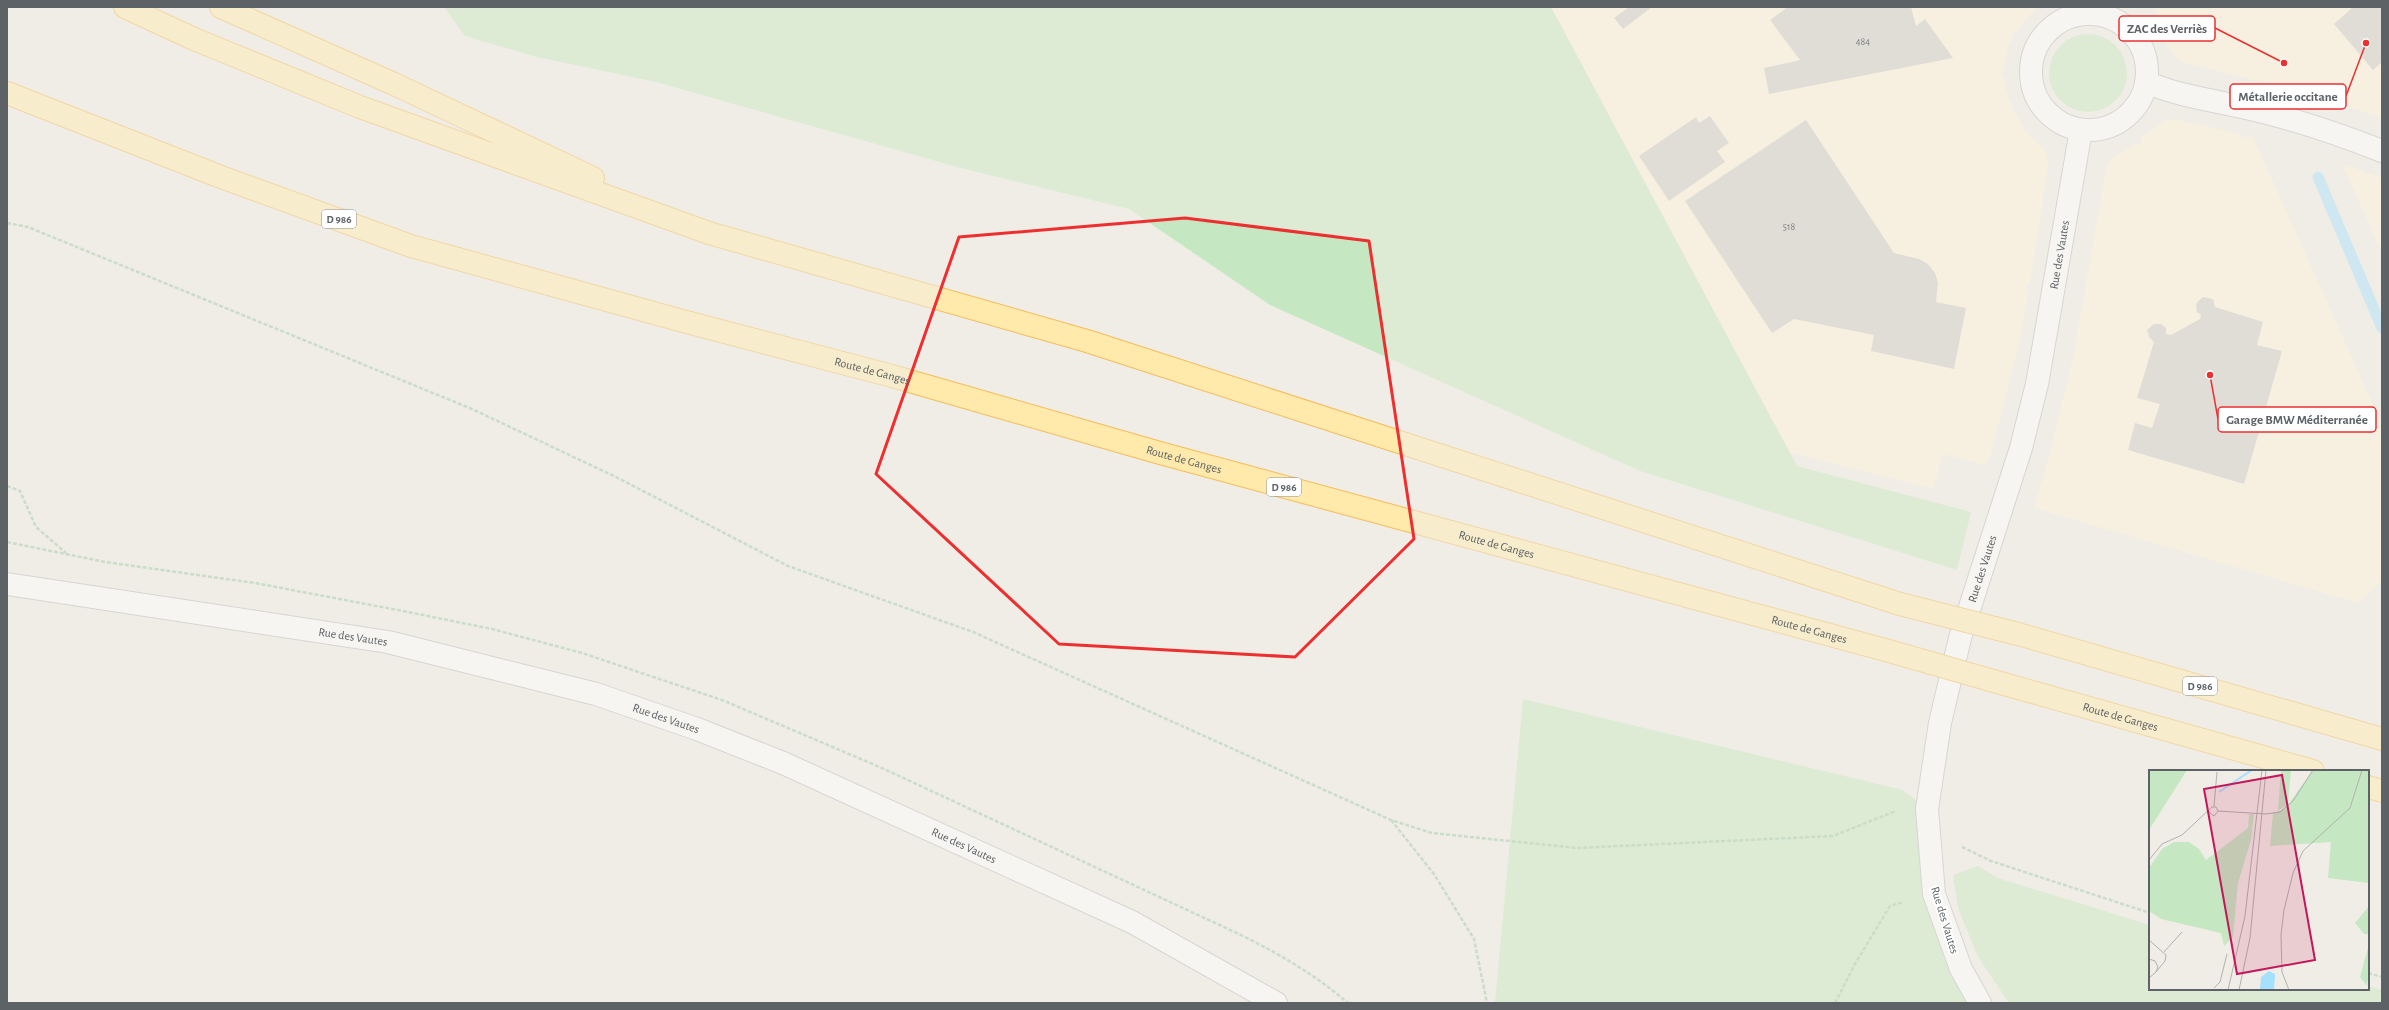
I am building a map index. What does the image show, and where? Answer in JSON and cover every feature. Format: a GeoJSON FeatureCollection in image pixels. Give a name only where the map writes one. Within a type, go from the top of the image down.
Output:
{"type":"FeatureCollection","features":[{"type":"Feature","properties":{"kind":"main road","name":"D 986"},"geometry":{"type":"LineString","coordinates":[[125,7],[194,39],[360,107],[709,233],[1087,341],[1900,604],[2018,634],[2382,738]]}},
{"type":"Feature","properties":{"kind":"main road"},"geometry":{"type":"LineString","coordinates":[[221,7],[394,84],[709,233]]}},
{"type":"Feature","properties":{"kind":"main road","name":"Route de Ganges"},"geometry":{"type":"LineString","coordinates":[[7,93],[221,177],[412,246],[679,320],[892,376],[1168,455],[1889,651],[2309,770]]}},
{"type":"Feature","properties":{"kind":"main road"},"geometry":{"type":"LineString","coordinates":[[2369,787],[2382,791]]}},
{"type":"Feature","properties":{"kind":"street"},"geometry":{"type":"LineString","coordinates":[[2088,10],[2116,21],[2128,29],[2137,40],[2144,53],[2147,68],[2146,82],[2140,99],[2130,114],[2116,124],[2099,130],[2081,130],[2054,120],[2044,110],[2036,97],[2031,83],[2030,69],[2033,54],[2039,41],[2049,30],[2060,21],[2088,10]]}},
{"type":"Feature","properties":{"kind":"street"},"geometry":{"type":"LineString","coordinates":[[2146,82],[2165,90],[2237,106],[2306,125],[2382,151]]}},
{"type":"Feature","properties":{"kind":"street","name":"Rue des Vautes"},"geometry":{"type":"LineString","coordinates":[[1980,1003],[1961,969],[1934,894],[1927,809],[1940,723],[1960,638],[2020,448],[2038,384],[2081,130]]}},
{"type":"Feature","properties":{"kind":"street","name":"Rue des Vautes"},"geometry":{"type":"LineString","coordinates":[[7,584],[388,642],[596,694],[697,729],[783,763],[1125,918],[1276,1003]]}},
{"type":"Feature","properties":{"kind":"path"},"geometry":{"type":"LineString","coordinates":[[7,223],[28,227],[472,409],[616,477],[788,566],[973,632],[1391,820],[1432,833],[1577,848],[1833,836],[1900,809],[1927,809]]}},
{"type":"Feature","properties":{"kind":"path"},"geometry":{"type":"LineString","coordinates":[[7,486],[20,491],[36,527],[66,554]]}},
{"type":"Feature","properties":{"kind":"path"},"geometry":{"type":"LineString","coordinates":[[1391,820],[1434,874],[1474,939],[1487,1003]]}},
{"type":"Feature","properties":{"kind":"path"},"geometry":{"type":"LineString","coordinates":[[1930,845],[1962,847],[1991,861],[2149,913]]}},
{"type":"Feature","properties":{"kind":"path"},"geometry":{"type":"LineString","coordinates":[[1835,1003],[1855,964],[1890,906],[1934,894]]}},
{"type":"Feature","properties":{"kind":"path"},"geometry":{"type":"LineString","coordinates":[[2369,973],[2382,977]]}},
{"type":"Feature","properties":{"kind":"highlighted area"},"geometry":{"type":"Polygon","coordinates":[[[1185,218],[1369,241],[1414,539],[1295,657],[1059,644],[876,474],[959,237],[1185,218]]]}},
{"type":"Feature","properties":{"kind":"shaded area"},"geometry":{"type":"Polygon","coordinates":[[[1543,7],[2037,7],[2014,34],[2008,47],[2004,71],[2001,75],[2005,79],[2006,91],[2015,113],[2025,130],[2046,151],[2048,167],[2030,284],[2026,287],[2028,292],[2020,339],[1990,458],[1985,461],[1988,466],[1943,454],[1933,489],[1788,452],[1543,7]]]}},
{"type":"Feature","properties":{"kind":"shaded area"},"geometry":{"type":"Polygon","coordinates":[[[2156,7],[2382,7],[2382,118],[2312,95],[2182,62],[2172,53],[2155,23],[2156,7]]]}},
{"type":"Feature","properties":{"kind":"shaded area"},"geometry":{"type":"Polygon","coordinates":[[[2165,120],[2178,120],[2207,126],[2239,134],[2242,138],[2246,136],[2253,137],[2382,425],[2382,581],[2358,603],[2034,508],[2046,468],[2074,354],[2105,172],[2110,159],[2135,144],[2140,144],[2141,138],[2165,120]]]}},
{"type":"Feature","properties":{"kind":"shaded area"},"geometry":{"type":"Polygon","coordinates":[[[2342,164],[2382,178],[2382,252],[2342,164]]]}},
{"type":"Feature","properties":{"kind":"green space"},"geometry":{"type":"Polygon","coordinates":[[[444,7],[1551,7],[1797,466],[1971,512],[1957,570],[1640,471],[1270,305],[1129,209],[961,168],[656,82],[537,57],[465,36],[444,7]]]}},
{"type":"Feature","properties":{"kind":"green space"},"geometry":{"type":"Polygon","coordinates":[[[2088,34],[2103,37],[2115,46],[2124,58],[2127,73],[2124,88],[2115,100],[2103,109],[2088,112],[2073,109],[2061,100],[2052,88],[2049,73],[2052,58],[2061,46],[2073,37],[2088,34]]]}},
{"type":"Feature","properties":{"kind":"green space"},"geometry":{"type":"Polygon","coordinates":[[[1523,699],[1903,790],[1927,809],[1930,845],[1980,1003],[1495,1003],[1523,699]]]}},
{"type":"Feature","properties":{"kind":"green space"},"geometry":{"type":"Polygon","coordinates":[[[1978,866],[1998,878],[2149,925],[2149,990],[2369,990],[2369,986],[2382,990],[2382,1003],[2009,1003],[1978,957],[1958,908],[1953,875],[1978,866]]]}},
{"type":"Feature","properties":{"kind":"building"},"geometry":{"type":"Polygon","coordinates":[[[1629,7],[1652,7],[1623,29],[1614,18],[1629,7]]]}},
{"type":"Feature","properties":{"kind":"building"},"geometry":{"type":"Polygon","coordinates":[[[1788,7],[1911,7],[1916,26],[1925,19],[1953,58],[1769,94],[1764,68],[1800,60],[1770,20],[1788,7]]]}},
{"type":"Feature","properties":{"kind":"building"},"geometry":{"type":"Polygon","coordinates":[[[2353,7],[2382,7],[2382,62],[2373,70],[2334,24],[2353,7]]]}},
{"type":"Feature","properties":{"kind":"building"},"geometry":{"type":"Polygon","coordinates":[[[1710,116],[1729,143],[1717,151],[1725,162],[1669,201],[1639,156],[1696,117],[1699,123],[1710,116]]]}},
{"type":"Feature","properties":{"kind":"building"},"geometry":{"type":"Polygon","coordinates":[[[1806,120],[1894,253],[1919,259],[1928,264],[1935,273],[1938,283],[1936,302],[1966,308],[1954,369],[1871,351],[1874,335],[1794,319],[1772,333],[1685,201],[1806,120]]]}},
{"type":"Feature","properties":{"kind":"building"},"geometry":{"type":"Polygon","coordinates":[[[2203,297],[2213,299],[2215,307],[2263,322],[2257,345],[2282,351],[2244,484],[2128,450],[2135,423],[2152,428],[2160,404],[2137,398],[2154,342],[2149,337],[2147,330],[2154,324],[2161,324],[2166,328],[2166,334],[2171,335],[2200,319],[2201,315],[2197,312],[2196,306],[2197,302],[2203,297]]]}},
{"type":"Feature","properties":{"kind":"waterway"},"geometry":{"type":"LineString","coordinates":[[2318,177],[2382,328]]}},
{"type":"Feature","properties":{"kind":"place","name":"Métallerie occitane"},"geometry":{"type":"Point","coordinates":[2366,43]}},
{"type":"Feature","properties":{"kind":"place","name":"ZAC des Verriès"},"geometry":{"type":"Point","coordinates":[2284,63]}},
{"type":"Feature","properties":{"kind":"place","name":"Garage BMW Méditerranée"},"geometry":{"type":"Point","coordinates":[2210,375]}}]}
